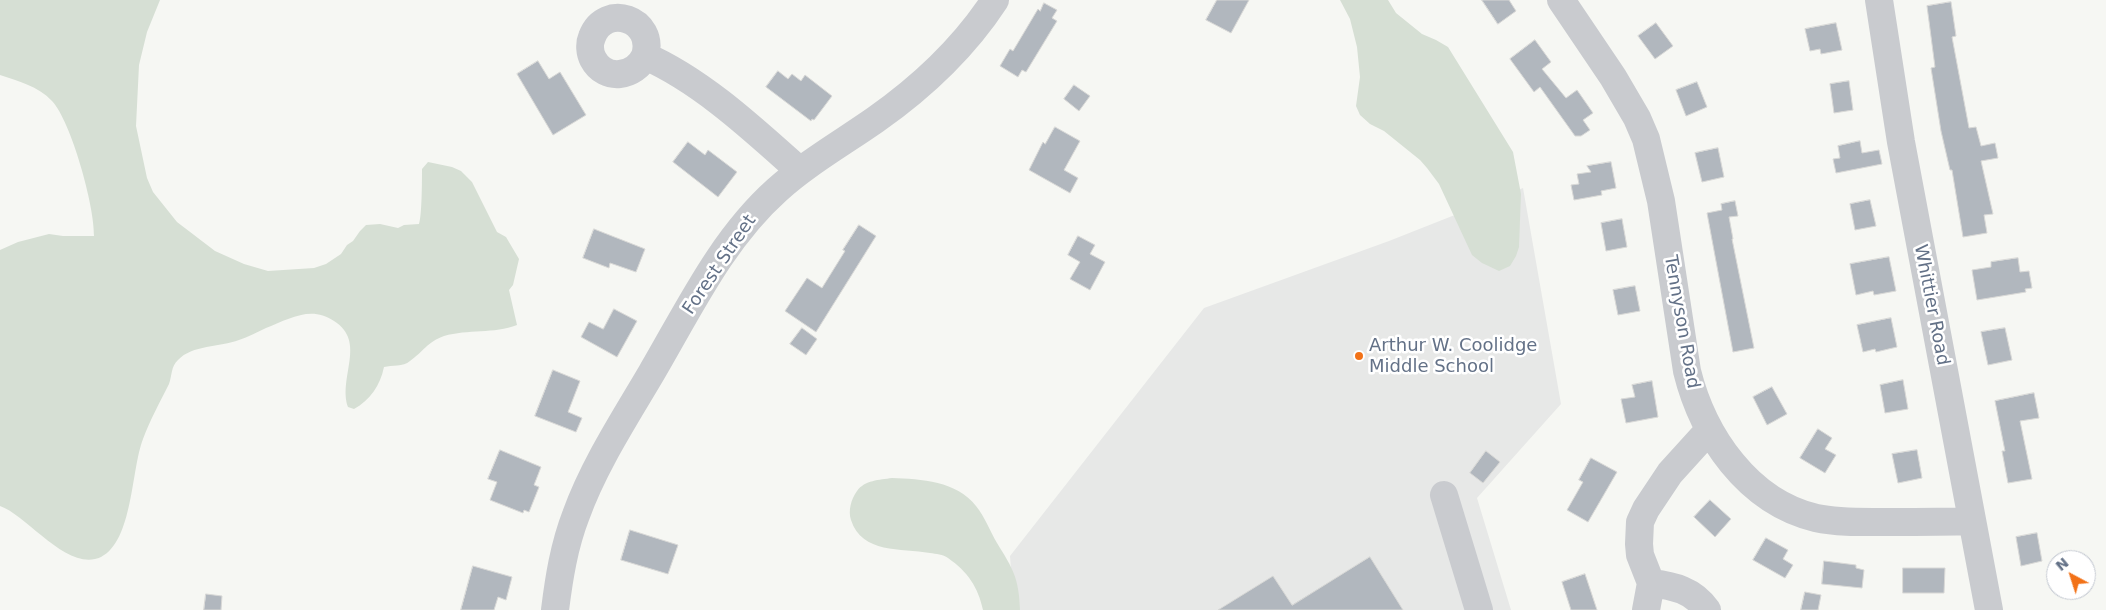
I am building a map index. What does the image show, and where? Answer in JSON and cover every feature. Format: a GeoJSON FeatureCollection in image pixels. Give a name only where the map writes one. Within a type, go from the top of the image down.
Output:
{"type":"FeatureCollection","features":[{"type":"Feature","properties":{"kind":"street","name":"Forest Street"},"geometry":{"type":"LineString","coordinates":[[556,610],[561,567],[568,537],[586,489],[714,266],[734,236],[763,202],[800,171],[874,120],[929,78],[970,34],[994,0]]}},
{"type":"Feature","properties":{"kind":"street","name":"Tennyson Road"},"geometry":{"type":"LineString","coordinates":[[1561,0],[1618,84],[1637,118],[1646,140],[1661,201],[1687,371],[1699,411],[1709,430],[1729,458],[1754,485],[1779,504],[1822,519],[1855,522],[1972,521]]}},
{"type":"Feature","properties":{"kind":"street","name":"Whittier Road"},"geometry":{"type":"LineString","coordinates":[[1879,0],[1901,142],[1989,610]]}},
{"type":"Feature","properties":{"kind":"street"},"geometry":{"type":"LineString","coordinates":[[645,56],[680,75],[740,118],[800,171]]}},
{"type":"Feature","properties":{"kind":"street"},"geometry":{"type":"LineString","coordinates":[[1646,610],[1651,583],[1644,568],[1639,549],[1640,522],[1646,509],[1670,473],[1709,430]]}},
{"type":"Feature","properties":{"kind":"street"},"geometry":{"type":"LineString","coordinates":[[1444,495],[1479,610]]}},
{"type":"Feature","properties":{"kind":"street"},"geometry":{"type":"LineString","coordinates":[[1651,583],[1675,587],[1689,592],[1707,610]]}},
{"type":"Feature","properties":{"kind":"shaded area"},"geometry":{"type":"Polygon","coordinates":[[[0,0],[160,0],[147,32],[139,65],[136,126],[147,178],[153,192],[177,222],[215,251],[244,264],[268,271],[314,268],[326,264],[341,254],[366,225],[380,224],[398,228],[404,225],[419,224],[422,169],[428,162],[461,171],[472,182],[497,232],[506,237],[519,259],[513,285],[509,290],[517,325],[499,330],[453,334],[438,338],[407,363],[384,367],[380,380],[373,392],[354,409],[348,407],[346,396],[350,361],[349,339],[344,329],[325,316],[317,314],[300,315],[239,340],[198,349],[184,355],[174,365],[169,384],[143,439],[130,504],[119,536],[111,549],[101,557],[88,560],[75,557],[62,550],[11,511],[0,506],[0,250],[18,242],[49,234],[94,236],[91,205],[67,126],[52,101],[40,91],[28,85],[0,75],[0,0]]]}},
{"type":"Feature","properties":{"kind":"shaded area"},"geometry":{"type":"Polygon","coordinates":[[[1340,0],[1388,0],[1396,13],[1422,34],[1448,47],[1513,152],[1521,194],[1519,247],[1510,266],[1499,271],[1482,263],[1472,255],[1439,184],[1427,168],[1384,131],[1370,124],[1360,115],[1356,106],[1360,77],[1357,47],[1350,19],[1340,0]]]}},
{"type":"Feature","properties":{"kind":"shaded area","name":"Arthur W. Coolidge Middle School"},"geometry":{"type":"Polygon","coordinates":[[[1523,188],[1561,404],[1477,498],[1511,610],[1014,610],[1010,556],[1204,308],[1389,241],[1523,188]]]}},
{"type":"Feature","properties":{"kind":"shaded area"},"geometry":{"type":"Polygon","coordinates":[[[892,478],[915,479],[949,486],[959,491],[976,506],[1014,574],[1017,582],[1020,610],[983,610],[975,587],[967,575],[948,558],[937,554],[895,549],[873,544],[856,531],[851,520],[850,509],[857,491],[860,487],[873,481],[892,478]]]}},
{"type":"Feature","properties":{"kind":"building"},"geometry":{"type":"Polygon","coordinates":[[[1217,0],[1249,0],[1231,33],[1206,20],[1217,0]]]}},
{"type":"Feature","properties":{"kind":"building"},"geometry":{"type":"Polygon","coordinates":[[[1482,0],[1509,0],[1516,11],[1498,24],[1482,0]]]}},
{"type":"Feature","properties":{"kind":"building"},"geometry":{"type":"Polygon","coordinates":[[[1951,2],[1956,36],[1952,37],[1969,128],[1976,127],[1981,146],[1995,143],[1998,158],[1981,161],[1993,214],[1984,215],[1987,233],[1963,237],[1952,170],[1950,170],[1941,131],[1931,68],[1935,67],[1927,6],[1951,2]]]}},
{"type":"Feature","properties":{"kind":"building"},"geometry":{"type":"Polygon","coordinates":[[[1044,3],[1057,10],[1052,18],[1057,21],[1026,72],[1022,70],[1018,77],[1000,66],[1010,49],[1013,51],[1038,9],[1040,11],[1044,3]]]}},
{"type":"Feature","properties":{"kind":"building"},"geometry":{"type":"Polygon","coordinates":[[[1656,23],[1673,46],[1655,59],[1638,36],[1656,23]]]}},
{"type":"Feature","properties":{"kind":"building"},"geometry":{"type":"Polygon","coordinates":[[[1836,23],[1842,50],[1821,54],[1820,49],[1810,51],[1805,29],[1836,23]]]}},
{"type":"Feature","properties":{"kind":"building"},"geometry":{"type":"Polygon","coordinates":[[[1535,40],[1551,62],[1542,69],[1566,98],[1577,90],[1593,113],[1583,120],[1590,130],[1581,136],[1575,136],[1540,87],[1534,92],[1510,59],[1535,40]]]}},
{"type":"Feature","properties":{"kind":"building"},"geometry":{"type":"Polygon","coordinates":[[[538,61],[549,79],[560,72],[586,115],[553,135],[517,74],[538,61]]]}},
{"type":"Feature","properties":{"kind":"building"},"geometry":{"type":"Polygon","coordinates":[[[778,71],[788,79],[792,74],[801,81],[805,75],[832,96],[814,120],[812,119],[811,121],[766,87],[778,71]]]}},
{"type":"Feature","properties":{"kind":"building"},"geometry":{"type":"Polygon","coordinates":[[[1849,81],[1853,110],[1834,113],[1830,84],[1849,81]]]}},
{"type":"Feature","properties":{"kind":"building"},"geometry":{"type":"Polygon","coordinates":[[[1697,82],[1707,107],[1686,116],[1676,90],[1697,82]]]}},
{"type":"Feature","properties":{"kind":"building"},"geometry":{"type":"Polygon","coordinates":[[[1074,85],[1090,96],[1079,111],[1064,99],[1074,85]]]}},
{"type":"Feature","properties":{"kind":"building"},"geometry":{"type":"Polygon","coordinates":[[[1055,127],[1080,141],[1064,170],[1078,178],[1070,193],[1029,170],[1043,142],[1045,144],[1055,127]]]}},
{"type":"Feature","properties":{"kind":"building"},"geometry":{"type":"Polygon","coordinates":[[[1860,141],[1862,153],[1879,150],[1882,164],[1836,173],[1833,159],[1840,158],[1838,146],[1860,141]]]}},
{"type":"Feature","properties":{"kind":"building"},"geometry":{"type":"Polygon","coordinates":[[[688,142],[705,155],[708,150],[737,172],[718,197],[673,162],[688,142]]]}},
{"type":"Feature","properties":{"kind":"building"},"geometry":{"type":"Polygon","coordinates":[[[1718,148],[1724,177],[1702,182],[1695,153],[1718,148]]]}},
{"type":"Feature","properties":{"kind":"building"},"geometry":{"type":"Polygon","coordinates":[[[1611,162],[1616,188],[1601,191],[1602,195],[1574,200],[1571,185],[1579,184],[1577,174],[1591,172],[1587,166],[1611,162]]]}},
{"type":"Feature","properties":{"kind":"building"},"geometry":{"type":"Polygon","coordinates":[[[1870,200],[1876,226],[1855,230],[1850,204],[1870,200]]]}},
{"type":"Feature","properties":{"kind":"building"},"geometry":{"type":"Polygon","coordinates":[[[1735,201],[1738,216],[1729,217],[1754,348],[1733,352],[1707,213],[1722,210],[1721,204],[1735,201]]]}},
{"type":"Feature","properties":{"kind":"building"},"geometry":{"type":"Polygon","coordinates":[[[1622,219],[1627,247],[1606,251],[1601,223],[1622,219]]]}},
{"type":"Feature","properties":{"kind":"building"},"geometry":{"type":"Polygon","coordinates":[[[859,225],[876,236],[816,332],[785,311],[807,278],[822,288],[859,225]]]}},
{"type":"Feature","properties":{"kind":"building"},"geometry":{"type":"Polygon","coordinates":[[[594,229],[645,249],[636,272],[610,263],[609,268],[583,258],[594,229]]]}},
{"type":"Feature","properties":{"kind":"building"},"geometry":{"type":"Polygon","coordinates":[[[1078,236],[1095,245],[1090,254],[1105,262],[1090,290],[1070,279],[1080,262],[1068,255],[1078,236]]]}},
{"type":"Feature","properties":{"kind":"building"},"geometry":{"type":"Polygon","coordinates":[[[1889,257],[1896,291],[1874,295],[1873,291],[1856,295],[1850,264],[1889,257]]]}},
{"type":"Feature","properties":{"kind":"building"},"geometry":{"type":"Polygon","coordinates":[[[2018,258],[2020,272],[2029,271],[2032,288],[2025,289],[2026,292],[1977,300],[1972,270],[1991,267],[1991,262],[2018,258]]]}},
{"type":"Feature","properties":{"kind":"building"},"geometry":{"type":"Polygon","coordinates":[[[1635,286],[1640,311],[1618,315],[1613,290],[1635,286]]]}},
{"type":"Feature","properties":{"kind":"building"},"geometry":{"type":"Polygon","coordinates":[[[614,309],[637,321],[617,357],[581,337],[589,322],[603,329],[614,309]]]}},
{"type":"Feature","properties":{"kind":"building"},"geometry":{"type":"Polygon","coordinates":[[[1891,318],[1897,347],[1876,352],[1875,349],[1863,352],[1857,325],[1891,318]]]}},
{"type":"Feature","properties":{"kind":"building"},"geometry":{"type":"Polygon","coordinates":[[[802,328],[817,339],[806,355],[790,344],[802,328]]]}},
{"type":"Feature","properties":{"kind":"building"},"geometry":{"type":"Polygon","coordinates":[[[2005,328],[2012,360],[1988,365],[1981,332],[2005,328]]]}},
{"type":"Feature","properties":{"kind":"building"},"geometry":{"type":"Polygon","coordinates":[[[553,370],[580,381],[568,412],[582,418],[576,432],[535,416],[553,370]]]}},
{"type":"Feature","properties":{"kind":"building"},"geometry":{"type":"Polygon","coordinates":[[[1903,380],[1908,409],[1885,413],[1880,385],[1903,380]]]}},
{"type":"Feature","properties":{"kind":"building"},"geometry":{"type":"Polygon","coordinates":[[[1652,381],[1658,417],[1626,423],[1621,399],[1635,397],[1632,385],[1652,381]]]}},
{"type":"Feature","properties":{"kind":"building"},"geometry":{"type":"Polygon","coordinates":[[[1772,387],[1787,414],[1767,425],[1753,397],[1772,387]]]}},
{"type":"Feature","properties":{"kind":"building"},"geometry":{"type":"Polygon","coordinates":[[[2034,393],[2039,418],[2020,421],[2032,479],[2008,483],[2002,451],[2005,451],[1995,401],[2034,393]]]}},
{"type":"Feature","properties":{"kind":"building"},"geometry":{"type":"Polygon","coordinates":[[[1818,429],[1832,438],[1825,449],[1836,455],[1825,473],[1800,458],[1818,429]]]}},
{"type":"Feature","properties":{"kind":"building"},"geometry":{"type":"Polygon","coordinates":[[[500,450],[541,467],[534,485],[539,487],[529,512],[524,510],[523,513],[490,500],[497,482],[488,479],[500,450]]]}},
{"type":"Feature","properties":{"kind":"building"},"geometry":{"type":"Polygon","coordinates":[[[1917,450],[1922,478],[1898,483],[1892,454],[1917,450]]]}},
{"type":"Feature","properties":{"kind":"building"},"geometry":{"type":"Polygon","coordinates":[[[1486,451],[1500,462],[1483,483],[1470,473],[1486,451]]]}},
{"type":"Feature","properties":{"kind":"building"},"geometry":{"type":"Polygon","coordinates":[[[1591,458],[1617,472],[1588,522],[1567,510],[1583,482],[1579,480],[1591,458]]]}},
{"type":"Feature","properties":{"kind":"building"},"geometry":{"type":"Polygon","coordinates":[[[1710,500],[1731,519],[1715,537],[1694,517],[1710,500]]]}},
{"type":"Feature","properties":{"kind":"building"},"geometry":{"type":"Polygon","coordinates":[[[630,530],[678,545],[668,574],[621,560],[630,530]]]}},
{"type":"Feature","properties":{"kind":"building"},"geometry":{"type":"Polygon","coordinates":[[[2037,533],[2042,561],[2021,566],[2016,537],[2037,533]]]}},
{"type":"Feature","properties":{"kind":"building"},"geometry":{"type":"Polygon","coordinates":[[[1766,538],[1788,550],[1783,559],[1793,565],[1785,578],[1753,560],[1766,538]]]}},
{"type":"Feature","properties":{"kind":"building"},"geometry":{"type":"Polygon","coordinates":[[[1370,557],[1403,610],[1218,610],[1273,576],[1292,605],[1370,557]]]}},
{"type":"Feature","properties":{"kind":"building"},"geometry":{"type":"Polygon","coordinates":[[[1824,561],[1856,565],[1856,568],[1864,570],[1862,588],[1822,584],[1824,561]]]}},
{"type":"Feature","properties":{"kind":"building"},"geometry":{"type":"Polygon","coordinates":[[[473,566],[512,577],[506,600],[498,597],[494,610],[461,610],[473,566]]]}},
{"type":"Feature","properties":{"kind":"building"},"geometry":{"type":"Polygon","coordinates":[[[1903,568],[1945,568],[1944,593],[1903,593],[1903,568]]]}},
{"type":"Feature","properties":{"kind":"building"},"geometry":{"type":"Polygon","coordinates":[[[1585,574],[1597,610],[1571,610],[1562,582],[1585,574]]]}},
{"type":"Feature","properties":{"kind":"building"},"geometry":{"type":"Polygon","coordinates":[[[1805,592],[1821,595],[1818,610],[1801,610],[1805,592]]]}},
{"type":"Feature","properties":{"kind":"building"},"geometry":{"type":"Polygon","coordinates":[[[206,594],[222,596],[221,610],[204,610],[206,594]]]}},
{"type":"Feature","properties":{"kind":"place","name":"Arthur W. Coolidge Middle School"},"geometry":{"type":"Point","coordinates":[1359,356]}}]}
